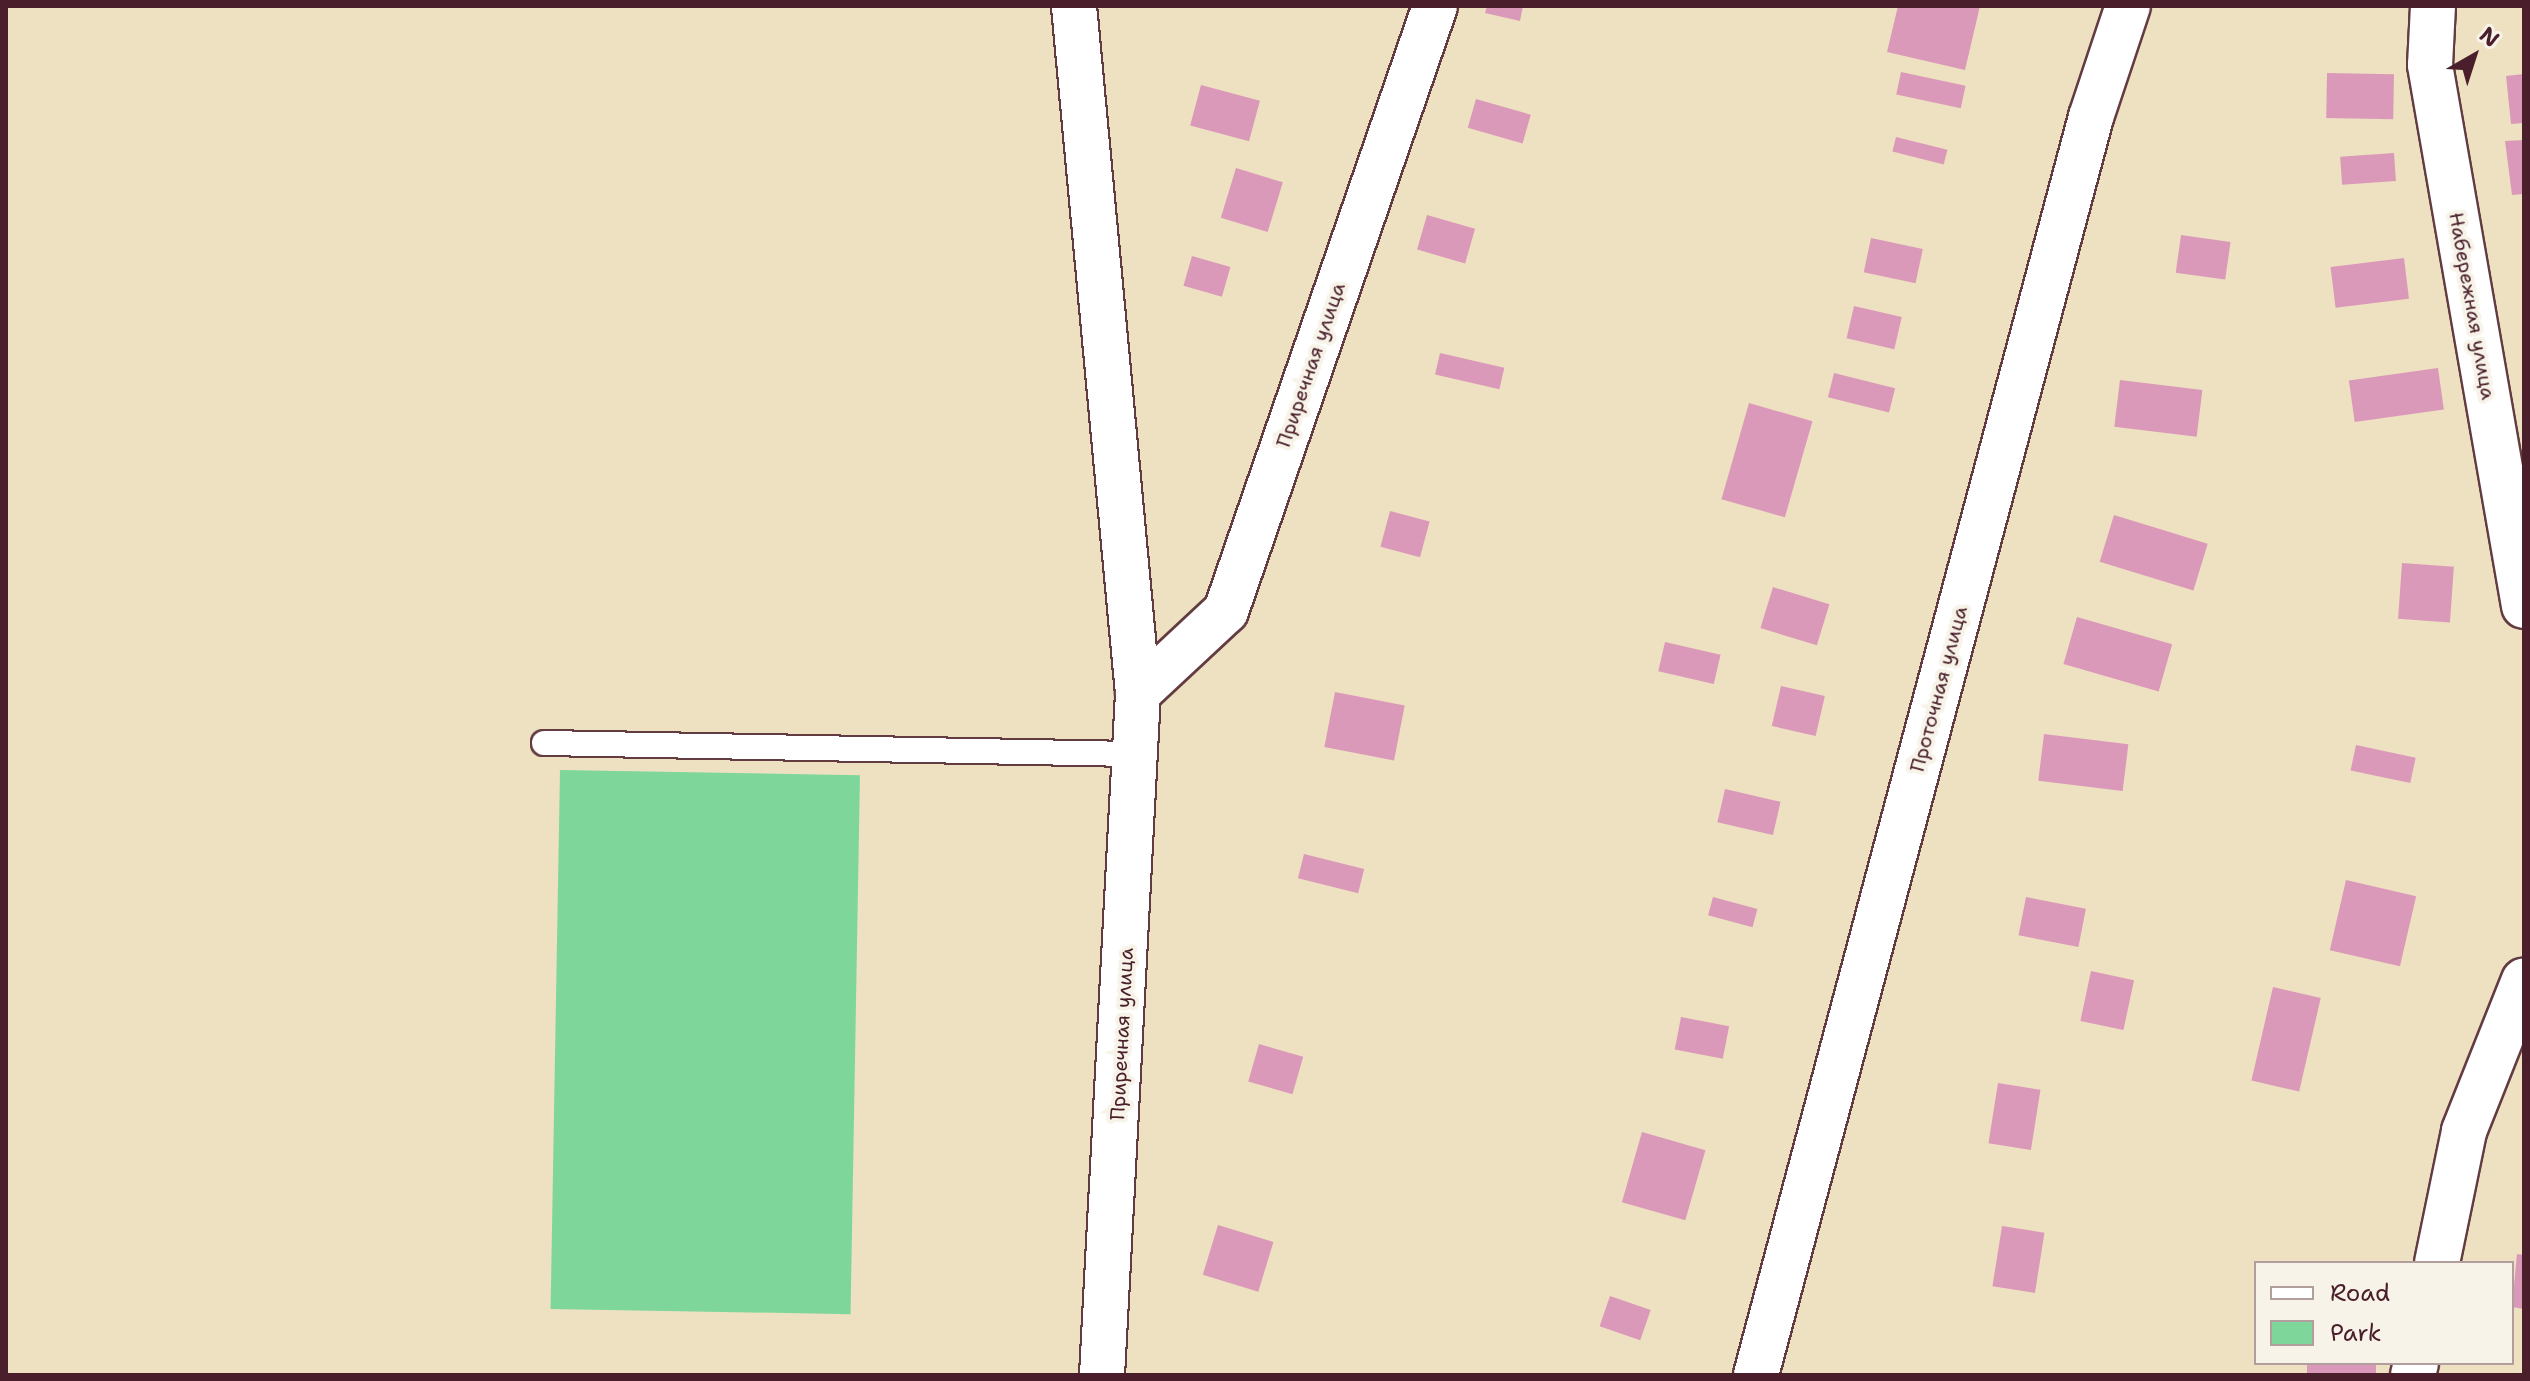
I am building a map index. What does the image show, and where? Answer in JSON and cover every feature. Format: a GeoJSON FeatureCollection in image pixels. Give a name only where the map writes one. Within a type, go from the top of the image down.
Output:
{"type":"FeatureCollection","features":[{"type":"Feature","properties":{"kind":"street","name":"Приречная улица"},"geometry":{"type":"LineString","coordinates":[[1074,6],[1138,693],[1102,1375]]}},
{"type":"Feature","properties":{"kind":"street","name":"Приречная улица"},"geometry":{"type":"LineString","coordinates":[[1138,693],[1226,611],[1435,6]]}},
{"type":"Feature","properties":{"kind":"street","name":"Проточная улица"},"geometry":{"type":"LineString","coordinates":[[1756,1375],[2091,117],[2128,6]]}},
{"type":"Feature","properties":{"kind":"street","name":"Набережная улица"},"geometry":{"type":"LineString","coordinates":[[2433,6],[2430,65],[2524,606]]}},
{"type":"Feature","properties":{"kind":"street"},"geometry":{"type":"LineString","coordinates":[[2437,1261],[2464,1131],[2524,980]]}},
{"type":"Feature","properties":{"kind":"lane"},"geometry":{"type":"LineString","coordinates":[[544,743],[1135,754]]}},
{"type":"Feature","properties":{"kind":"green space"},"geometry":{"type":"Polygon","coordinates":[[[560,770],[860,775],[851,1314],[551,1309],[560,770]]]}},
{"type":"Feature","properties":{"kind":"building"},"geometry":{"type":"Polygon","coordinates":[[[1487,6],[1523,6],[1520,21],[1485,13],[1487,6]]]}},
{"type":"Feature","properties":{"kind":"building"},"geometry":{"type":"Polygon","coordinates":[[[1898,6],[1980,6],[1965,70],[1887,52],[1898,6]]]}},
{"type":"Feature","properties":{"kind":"building"},"geometry":{"type":"Polygon","coordinates":[[[1901,72],[1966,86],[1961,108],[1896,94],[1901,72]]]}},
{"type":"Feature","properties":{"kind":"building"},"geometry":{"type":"Polygon","coordinates":[[[2327,73],[2394,74],[2393,119],[2326,118],[2327,73]]]}},
{"type":"Feature","properties":{"kind":"building"},"geometry":{"type":"Polygon","coordinates":[[[2524,74],[2524,123],[2511,124],[2506,76],[2524,74]]]}},
{"type":"Feature","properties":{"kind":"building"},"geometry":{"type":"Polygon","coordinates":[[[1201,85],[1260,101],[1249,141],[1190,126],[1201,85]]]}},
{"type":"Feature","properties":{"kind":"building"},"geometry":{"type":"Polygon","coordinates":[[[1476,99],[1531,115],[1523,144],[1468,128],[1476,99]]]}},
{"type":"Feature","properties":{"kind":"building"},"geometry":{"type":"Polygon","coordinates":[[[1896,137],[1947,150],[1944,164],[1892,152],[1896,137]]]}},
{"type":"Feature","properties":{"kind":"building"},"geometry":{"type":"Polygon","coordinates":[[[2524,140],[2524,194],[2512,195],[2505,141],[2524,140]]]}},
{"type":"Feature","properties":{"kind":"building"},"geometry":{"type":"Polygon","coordinates":[[[2394,153],[2396,181],[2342,185],[2340,157],[2394,153]]]}},
{"type":"Feature","properties":{"kind":"building"},"geometry":{"type":"Polygon","coordinates":[[[1236,168],[1283,182],[1268,232],[1221,218],[1236,168]]]}},
{"type":"Feature","properties":{"kind":"building"},"geometry":{"type":"Polygon","coordinates":[[[1427,215],[1475,229],[1465,263],[1417,250],[1427,215]]]}},
{"type":"Feature","properties":{"kind":"building"},"geometry":{"type":"Polygon","coordinates":[[[2181,235],[2231,242],[2225,280],[2176,273],[2181,235]]]}},
{"type":"Feature","properties":{"kind":"building"},"geometry":{"type":"Polygon","coordinates":[[[1871,238],[1923,249],[1916,283],[1864,272],[1871,238]]]}},
{"type":"Feature","properties":{"kind":"building"},"geometry":{"type":"Polygon","coordinates":[[[1192,256],[1230,267],[1222,297],[1183,286],[1192,256]]]}},
{"type":"Feature","properties":{"kind":"building"},"geometry":{"type":"Polygon","coordinates":[[[2404,258],[2409,299],[2336,308],[2331,267],[2404,258]]]}},
{"type":"Feature","properties":{"kind":"building"},"geometry":{"type":"Polygon","coordinates":[[[1854,306],[1902,317],[1894,349],[1847,338],[1854,306]]]}},
{"type":"Feature","properties":{"kind":"building"},"geometry":{"type":"Polygon","coordinates":[[[1440,353],[1504,368],[1499,389],[1435,374],[1440,353]]]}},
{"type":"Feature","properties":{"kind":"building"},"geometry":{"type":"Polygon","coordinates":[[[2438,368],[2444,410],[2355,422],[2349,381],[2438,368]]]}},
{"type":"Feature","properties":{"kind":"building"},"geometry":{"type":"Polygon","coordinates":[[[1834,373],[1895,388],[1889,412],[1828,397],[1834,373]]]}},
{"type":"Feature","properties":{"kind":"building"},"geometry":{"type":"Polygon","coordinates":[[[2120,380],[2202,390],[2197,437],[2114,427],[2120,380]]]}},
{"type":"Feature","properties":{"kind":"building"},"geometry":{"type":"Polygon","coordinates":[[[1749,403],[1812,421],[1785,517],[1721,499],[1749,403]]]}},
{"type":"Feature","properties":{"kind":"building"},"geometry":{"type":"Polygon","coordinates":[[[1390,511],[1430,522],[1420,557],[1380,547],[1390,511]]]}},
{"type":"Feature","properties":{"kind":"building"},"geometry":{"type":"Polygon","coordinates":[[[2114,515],[2208,544],[2193,591],[2100,562],[2114,515]]]}},
{"type":"Feature","properties":{"kind":"building"},"geometry":{"type":"Polygon","coordinates":[[[2402,563],[2454,567],[2450,622],[2398,619],[2402,563]]]}},
{"type":"Feature","properties":{"kind":"building"},"geometry":{"type":"Polygon","coordinates":[[[1773,587],[1829,604],[1817,645],[1760,628],[1773,587]]]}},
{"type":"Feature","properties":{"kind":"building"},"geometry":{"type":"Polygon","coordinates":[[[2077,617],[2172,644],[2159,691],[2063,664],[2077,617]]]}},
{"type":"Feature","properties":{"kind":"building"},"geometry":{"type":"Polygon","coordinates":[[[1665,642],[1721,655],[1714,684],[1658,671],[1665,642]]]}},
{"type":"Feature","properties":{"kind":"building"},"geometry":{"type":"Polygon","coordinates":[[[1781,686],[1825,696],[1816,736],[1772,726],[1781,686]]]}},
{"type":"Feature","properties":{"kind":"building"},"geometry":{"type":"Polygon","coordinates":[[[1335,692],[1405,706],[1394,761],[1324,747],[1335,692]]]}},
{"type":"Feature","properties":{"kind":"building"},"geometry":{"type":"Polygon","coordinates":[[[2044,734],[2128,744],[2123,791],[2038,781],[2044,734]]]}},
{"type":"Feature","properties":{"kind":"building"},"geometry":{"type":"Polygon","coordinates":[[[2356,745],[2416,758],[2410,783],[2351,770],[2356,745]]]}},
{"type":"Feature","properties":{"kind":"building"},"geometry":{"type":"Polygon","coordinates":[[[1725,789],[1781,802],[1773,835],[1717,822],[1725,789]]]}},
{"type":"Feature","properties":{"kind":"building"},"geometry":{"type":"Polygon","coordinates":[[[1304,854],[1364,869],[1358,893],[1298,878],[1304,854]]]}},
{"type":"Feature","properties":{"kind":"building"},"geometry":{"type":"Polygon","coordinates":[[[2346,880],[2416,896],[2400,966],[2330,950],[2346,880]]]}},
{"type":"Feature","properties":{"kind":"building"},"geometry":{"type":"Polygon","coordinates":[[[1713,897],[1757,909],[1753,927],[1708,915],[1713,897]]]}},
{"type":"Feature","properties":{"kind":"building"},"geometry":{"type":"Polygon","coordinates":[[[2026,897],[2086,909],[2078,947],[2019,935],[2026,897]]]}},
{"type":"Feature","properties":{"kind":"building"},"geometry":{"type":"Polygon","coordinates":[[[2091,971],[2134,980],[2123,1030],[2080,1021],[2091,971]]]}},
{"type":"Feature","properties":{"kind":"building"},"geometry":{"type":"Polygon","coordinates":[[[2273,987],[2321,998],[2299,1092],[2251,1081],[2273,987]]]}},
{"type":"Feature","properties":{"kind":"building"},"geometry":{"type":"Polygon","coordinates":[[[1681,1017],[1729,1026],[1723,1059],[1675,1049],[1681,1017]]]}},
{"type":"Feature","properties":{"kind":"building"},"geometry":{"type":"Polygon","coordinates":[[[1259,1044],[1303,1057],[1292,1094],[1248,1081],[1259,1044]]]}},
{"type":"Feature","properties":{"kind":"building"},"geometry":{"type":"Polygon","coordinates":[[[1998,1083],[2040,1090],[2031,1150],[1988,1143],[1998,1083]]]}},
{"type":"Feature","properties":{"kind":"building"},"geometry":{"type":"Polygon","coordinates":[[[1642,1132],[1705,1150],[1685,1220],[1622,1202],[1642,1132]]]}},
{"type":"Feature","properties":{"kind":"building"},"geometry":{"type":"Polygon","coordinates":[[[1218,1225],[1273,1242],[1258,1292],[1203,1275],[1218,1225]]]}},
{"type":"Feature","properties":{"kind":"building"},"geometry":{"type":"Polygon","coordinates":[[[2002,1226],[2044,1233],[2035,1293],[1992,1286],[2002,1226]]]}},
{"type":"Feature","properties":{"kind":"building"},"geometry":{"type":"Polygon","coordinates":[[[2517,1254],[2524,1255],[2524,1309],[2514,1307],[2517,1254]]]}},
{"type":"Feature","properties":{"kind":"building"},"geometry":{"type":"Polygon","coordinates":[[[1610,1296],[1651,1310],[1640,1340],[1600,1326],[1610,1296]]]}},
{"type":"Feature","properties":{"kind":"building"},"geometry":{"type":"Polygon","coordinates":[[[2307,1365],[2376,1365],[2376,1375],[2307,1375],[2307,1365]]]}}]}
